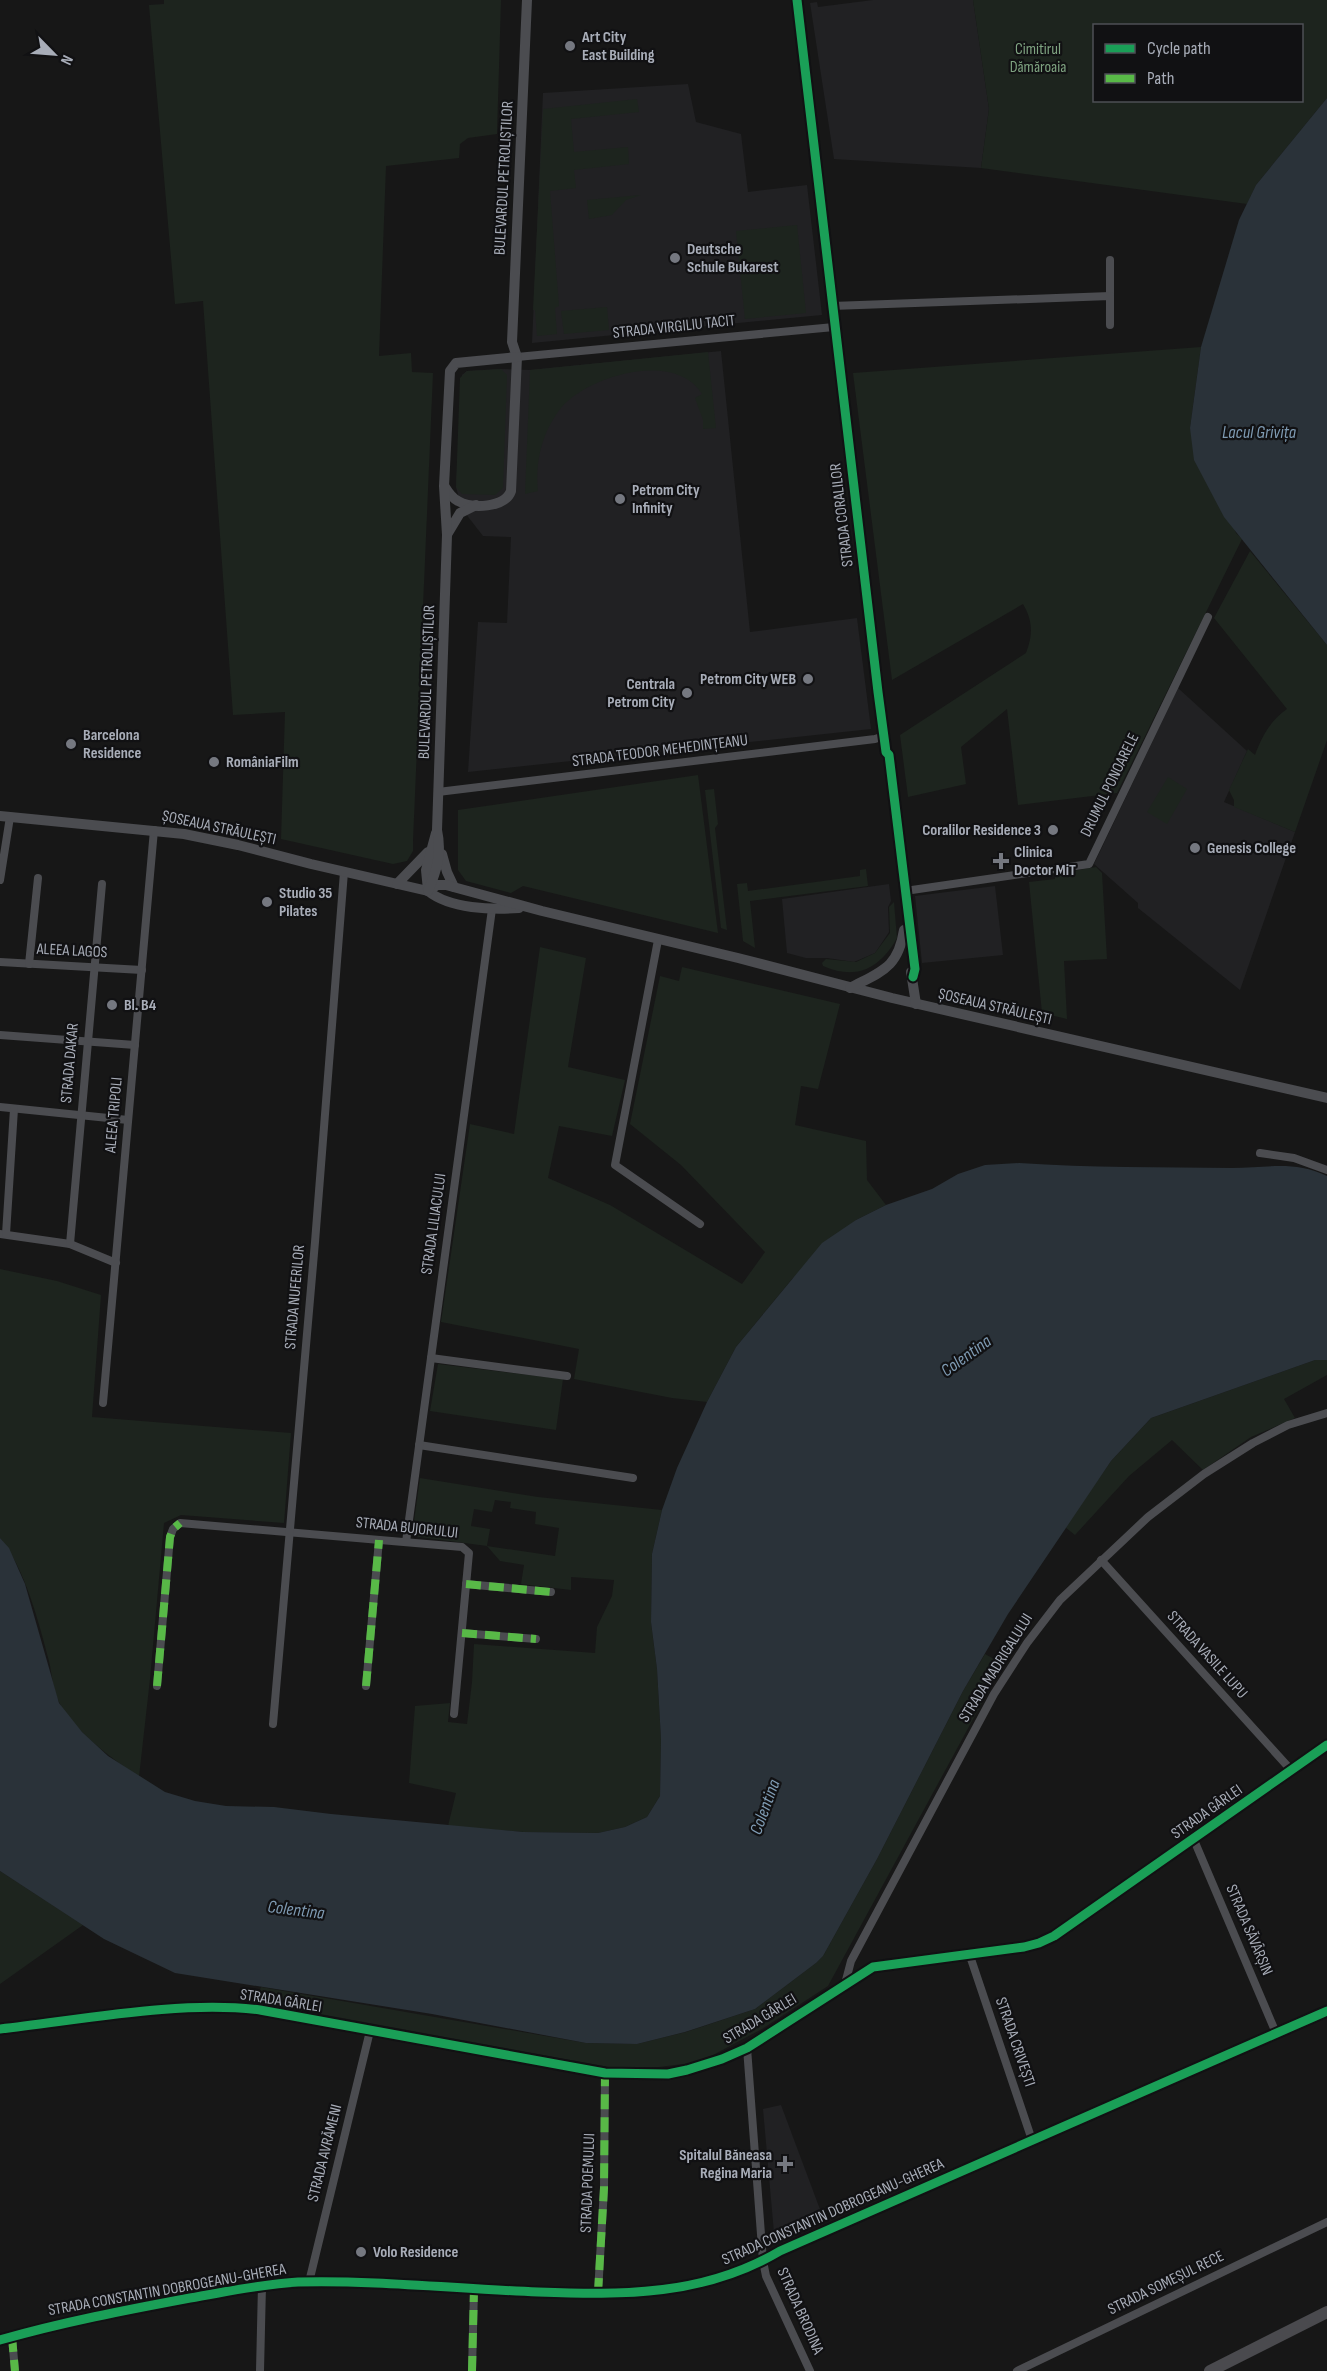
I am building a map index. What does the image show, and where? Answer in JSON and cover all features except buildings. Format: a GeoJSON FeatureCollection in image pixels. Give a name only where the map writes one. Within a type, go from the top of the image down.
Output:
{"type":"FeatureCollection","features":[{"type":"Feature","properties":{"kind":"main road"},"geometry":{"type":"LineString","coordinates":[[1210,2371],[1327,2312]]}},
{"type":"Feature","properties":{"kind":"street","name":"BULEVARDUL PETROLIȘTILOR"},"geometry":{"type":"LineString","coordinates":[[447,535],[460,513],[476,505],[501,503],[511,491],[517,357],[512,342],[527,0]]}},
{"type":"Feature","properties":{"kind":"street","name":"STRADA CORALILOR"},"geometry":{"type":"LineString","coordinates":[[796,0],[884,736],[886,752],[889,755],[915,969],[913,977],[916,1004]]}},
{"type":"Feature","properties":{"kind":"street"},"geometry":{"type":"LineString","coordinates":[[1110,260],[1110,325]]}},
{"type":"Feature","properties":{"kind":"street"},"geometry":{"type":"LineString","coordinates":[[832,306],[1110,296]]}},
{"type":"Feature","properties":{"kind":"street","name":"STRADA VIRGILIU TACIT"},"geometry":{"type":"LineString","coordinates":[[517,357],[834,327]]}},
{"type":"Feature","properties":{"kind":"street","name":"BULEVARDUL PETROLIȘTILOR"},"geometry":{"type":"LineString","coordinates":[[428,891],[439,862],[436,846],[447,535],[444,486],[448,383],[452,366],[456,363],[517,357]]}},
{"type":"Feature","properties":{"kind":"street"},"geometry":{"type":"LineString","coordinates":[[444,486],[460,502],[476,505]]}},
{"type":"Feature","properties":{"kind":"street","name":"DRUMUL PONOARELE"},"geometry":{"type":"LineString","coordinates":[[905,891],[1089,864],[1208,617]]}},
{"type":"Feature","properties":{"kind":"street","name":"STRADA TEODOR MEHEDINȚEANU"},"geometry":{"type":"LineString","coordinates":[[438,792],[805,748],[884,736]]}},
{"type":"Feature","properties":{"kind":"street","name":"STRADA CORALILOR"},"geometry":{"type":"LineString","coordinates":[[886,752],[883,756],[909,970],[913,977]]}},
{"type":"Feature","properties":{"kind":"street"},"geometry":{"type":"LineString","coordinates":[[0,880],[5,816]]}},
{"type":"Feature","properties":{"kind":"street","name":"ȘOSEAUA STRĂULEȘTI"},"geometry":{"type":"LineString","coordinates":[[5,816],[154,830],[238,845],[428,891],[443,900],[492,909],[528,908]]}},
{"type":"Feature","properties":{"kind":"street","name":"ALEEA TRIPOLI"},"geometry":{"type":"LineString","coordinates":[[104,1403],[154,830]]}},
{"type":"Feature","properties":{"kind":"street"},"geometry":{"type":"LineString","coordinates":[[397,884],[436,846],[454,887]]}},
{"type":"Feature","properties":{"kind":"street","name":"STRADA NUFERILOR"},"geometry":{"type":"LineString","coordinates":[[273,1724],[291,1532],[344,872]]}},
{"type":"Feature","properties":{"kind":"street"},"geometry":{"type":"LineString","coordinates":[[29,964],[38,879]]}},
{"type":"Feature","properties":{"kind":"street","name":"STRADA DAKAR"},"geometry":{"type":"LineString","coordinates":[[70,1244],[102,884]]}},
{"type":"Feature","properties":{"kind":"street","name":"ȘOSEAUA STRĂULEȘTI"},"geometry":{"type":"LineString","coordinates":[[428,891],[437,885],[454,887],[528,908],[916,1004],[1327,1098]]}},
{"type":"Feature","properties":{"kind":"street","name":"STRADA LILIACULUI"},"geometry":{"type":"LineString","coordinates":[[406,1542],[492,909]]}},
{"type":"Feature","properties":{"kind":"street"},"geometry":{"type":"LineString","coordinates":[[850,988],[883,970],[896,957],[901,948],[904,930]]}},
{"type":"Feature","properties":{"kind":"street"},"geometry":{"type":"LineString","coordinates":[[658,940],[615,1166],[700,1224]]}},
{"type":"Feature","properties":{"kind":"street","name":"ALEEA LAGOS"},"geometry":{"type":"LineString","coordinates":[[0,962],[142,970]]}},
{"type":"Feature","properties":{"kind":"street"},"geometry":{"type":"LineString","coordinates":[[0,1035],[135,1046]]}},
{"type":"Feature","properties":{"kind":"street"},"geometry":{"type":"LineString","coordinates":[[0,1107],[128,1120]]}},
{"type":"Feature","properties":{"kind":"street"},"geometry":{"type":"LineString","coordinates":[[14,1109],[3,1234],[70,1244],[116,1263]]}},
{"type":"Feature","properties":{"kind":"street"},"geometry":{"type":"LineString","coordinates":[[1260,1154],[1294,1158],[1327,1170]]}},
{"type":"Feature","properties":{"kind":"street"},"geometry":{"type":"LineString","coordinates":[[431,1358],[567,1376]]}},
{"type":"Feature","properties":{"kind":"street","name":"STRADA MADRIGALULUI"},"geometry":{"type":"LineString","coordinates":[[845,1984],[851,1961],[994,1694],[1045,1618],[1072,1586],[1148,1517],[1204,1474],[1252,1443],[1288,1425],[1327,1413]]}},
{"type":"Feature","properties":{"kind":"street"},"geometry":{"type":"LineString","coordinates":[[419,1445],[633,1478]]}},
{"type":"Feature","properties":{"kind":"street","name":"STRADA BUJORULUI"},"geometry":{"type":"LineString","coordinates":[[157,1686],[170,1537],[173,1529],[180,1523],[406,1542],[466,1549],[469,1553],[454,1714]]}},
{"type":"Feature","properties":{"kind":"street"},"geometry":{"type":"LineString","coordinates":[[366,1686],[379,1540]]}},
{"type":"Feature","properties":{"kind":"street","name":"STRADA VASILE LUPU"},"geometry":{"type":"LineString","coordinates":[[1101,1560],[1292,1771]]}},
{"type":"Feature","properties":{"kind":"street"},"geometry":{"type":"LineString","coordinates":[[466,1584],[551,1592]]}},
{"type":"Feature","properties":{"kind":"street"},"geometry":{"type":"LineString","coordinates":[[462,1633],[536,1639]]}},
{"type":"Feature","properties":{"kind":"street","name":"STRADA GÂRLEI"},"geometry":{"type":"LineString","coordinates":[[0,2029],[168,2010],[235,2008],[260,2010],[605,2073],[668,2074],[703,2066],[747,2048],[873,1967],[1039,1944],[1194,1840],[1327,1745]]}},
{"type":"Feature","properties":{"kind":"street","name":"STRADA SĂVÂRȘIN"},"geometry":{"type":"LineString","coordinates":[[1194,1840],[1276,2033]]}},
{"type":"Feature","properties":{"kind":"street","name":"STRADA CRIVEȘTI"},"geometry":{"type":"LineString","coordinates":[[969,1953],[1032,2140]]}},
{"type":"Feature","properties":{"kind":"street","name":"STRADA CONSTANTIN DOBROGEANU-GHEREA"},"geometry":{"type":"LineString","coordinates":[[0,2340],[71,2320],[262,2285],[309,2282],[598,2293],[655,2291],[695,2285],[728,2276],[763,2261],[780,2251],[1327,2011]]}},
{"type":"Feature","properties":{"kind":"street","name":"STRADA AVRĂMENI"},"geometry":{"type":"LineString","coordinates":[[309,2282],[370,2031]]}},
{"type":"Feature","properties":{"kind":"street","name":"STRADA BRODINA"},"geometry":{"type":"LineString","coordinates":[[747,2048],[763,2261],[766,2276],[810,2371]]}},
{"type":"Feature","properties":{"kind":"street","name":"STRADA POEMULUI"},"geometry":{"type":"LineString","coordinates":[[598,2293],[604,2188],[605,2073]]}},
{"type":"Feature","properties":{"kind":"street","name":"STRADA SOMEȘUL RECE"},"geometry":{"type":"LineString","coordinates":[[1017,2371],[1327,2222]]}},
{"type":"Feature","properties":{"kind":"street"},"geometry":{"type":"LineString","coordinates":[[260,2371],[262,2285]]}},
{"type":"Feature","properties":{"kind":"street"},"geometry":{"type":"LineString","coordinates":[[472,2371],[474,2289]]}},
{"type":"Feature","properties":{"kind":"street"},"geometry":{"type":"LineString","coordinates":[[12,2337],[15,2371]]}},
{"type":"Feature","properties":{"kind":"shaded area"},"geometry":{"type":"Polygon","coordinates":[[[873,0],[973,0],[989,109],[981,168],[834,159],[810,3],[817,2],[818,7],[873,0]]]}},
{"type":"Feature","properties":{"kind":"shaded area","name":"Deutsche Schule Bukarest"},"geometry":{"type":"Polygon","coordinates":[[[688,84],[696,122],[741,134],[748,192],[807,185],[822,315],[532,343],[543,93],[688,84]]]}},
{"type":"Feature","properties":{"kind":"shaded area"},"geometry":{"type":"Polygon","coordinates":[[[721,351],[750,632],[857,618],[871,729],[468,772],[478,622],[507,623],[511,537],[483,536],[462,509],[456,487],[462,375],[467,371],[530,370],[721,351]]]}},
{"type":"Feature","properties":{"kind":"shaded area","name":"Genesis College"},"geometry":{"type":"Polygon","coordinates":[[[1178,688],[1247,751],[1224,802],[1295,832],[1240,990],[1138,908],[1138,903],[1094,864],[1178,688]]]}},
{"type":"Feature","properties":{"kind":"shaded area"},"geometry":{"type":"Polygon","coordinates":[[[889,884],[891,901],[888,907],[889,932],[875,953],[854,962],[806,958],[787,953],[782,899],[889,884]]]}},
{"type":"Feature","properties":{"kind":"shaded area"},"geometry":{"type":"Polygon","coordinates":[[[995,886],[1003,955],[922,963],[915,896],[995,886]]]}},
{"type":"Feature","properties":{"kind":"shaded area","name":"Spitalul Băneasa Regina Maria"},"geometry":{"type":"Polygon","coordinates":[[[781,2105],[824,2220],[778,2238],[774,2233],[763,2109],[781,2105]]]}},
{"type":"Feature","properties":{"kind":"green space"},"geometry":{"type":"Polygon","coordinates":[[[164,0],[501,0],[497,134],[468,138],[460,144],[459,158],[386,166],[379,356],[411,353],[412,372],[433,373],[413,851],[407,861],[393,864],[281,839],[285,712],[233,715],[203,301],[175,304],[149,5],[164,4],[164,0]]]}},
{"type":"Feature","properties":{"kind":"green space","name":"Cimitirul Dămăroaia"},"geometry":{"type":"Polygon","coordinates":[[[973,0],[1327,0],[1327,98],[1256,185],[1247,204],[981,168],[989,109],[973,0]]]}},
{"type":"Feature","properties":{"kind":"green space"},"geometry":{"type":"Polygon","coordinates":[[[637,99],[639,112],[571,119],[574,152],[628,147],[629,164],[574,170],[576,188],[550,191],[559,306],[555,308],[557,334],[537,336],[535,310],[533,310],[543,109],[637,99]]]}},
{"type":"Feature","properties":{"kind":"green space"},"geometry":{"type":"Polygon","coordinates":[[[641,195],[626,200],[612,215],[589,219],[587,200],[641,195]]]}},
{"type":"Feature","properties":{"kind":"green space"},"geometry":{"type":"Polygon","coordinates":[[[797,225],[806,313],[745,319],[736,231],[797,225]]]}},
{"type":"Feature","properties":{"kind":"green space"},"geometry":{"type":"Polygon","coordinates":[[[607,307],[609,330],[564,334],[561,311],[607,307]]]}},
{"type":"Feature","properties":{"kind":"green space"},"geometry":{"type":"Polygon","coordinates":[[[1201,347],[1190,428],[1236,533],[1242,539],[1117,793],[1018,805],[1007,709],[961,747],[966,784],[908,797],[900,735],[1026,653],[1031,634],[1030,622],[1023,604],[892,680],[853,373],[1201,347]]]}},
{"type":"Feature","properties":{"kind":"green space"},"geometry":{"type":"Polygon","coordinates":[[[708,352],[716,428],[703,429],[703,420],[695,398],[702,394],[690,381],[673,373],[653,370],[611,377],[574,396],[554,417],[541,447],[538,491],[525,494],[530,370],[708,352]]]}},
{"type":"Feature","properties":{"kind":"green space"},"geometry":{"type":"Polygon","coordinates":[[[501,369],[507,375],[503,488],[495,495],[462,494],[456,487],[460,378],[467,371],[501,369]]]}},
{"type":"Feature","properties":{"kind":"green space"},"geometry":{"type":"Polygon","coordinates":[[[1250,551],[1327,645],[1327,740],[1295,832],[1234,807],[1234,800],[1229,790],[1248,749],[1255,755],[1267,729],[1287,709],[1214,618],[1250,551]]]}},
{"type":"Feature","properties":{"kind":"green space"},"geometry":{"type":"Polygon","coordinates":[[[698,775],[718,933],[523,886],[511,893],[466,881],[458,870],[458,810],[698,775]]]}},
{"type":"Feature","properties":{"kind":"green space"},"geometry":{"type":"Polygon","coordinates":[[[1168,777],[1187,789],[1167,824],[1147,812],[1168,777]]]}},
{"type":"Feature","properties":{"kind":"green space"},"geometry":{"type":"Polygon","coordinates":[[[714,789],[718,824],[715,828],[727,930],[721,928],[705,790],[714,789]]]}},
{"type":"Feature","properties":{"kind":"green space"},"geometry":{"type":"Polygon","coordinates":[[[1096,867],[1102,873],[1107,959],[1064,961],[1067,1019],[1042,1013],[1029,882],[1055,879],[1055,874],[1096,867]]]}},
{"type":"Feature","properties":{"kind":"green space"},"geometry":{"type":"Polygon","coordinates":[[[866,869],[868,886],[750,901],[755,948],[743,941],[737,884],[747,883],[748,891],[860,876],[860,870],[866,869]]]}},
{"type":"Feature","properties":{"kind":"green space"},"geometry":{"type":"Polygon","coordinates":[[[894,902],[897,938],[883,957],[875,964],[857,972],[835,970],[823,966],[822,963],[826,959],[856,962],[875,953],[890,933],[889,907],[894,902]]]}},
{"type":"Feature","properties":{"kind":"green space"},"geometry":{"type":"Polygon","coordinates":[[[540,947],[586,958],[568,1067],[625,1080],[612,1136],[559,1126],[548,1178],[610,1205],[742,1284],[765,1252],[681,1165],[630,1124],[660,976],[679,981],[682,967],[840,1004],[818,1089],[801,1086],[795,1125],[866,1141],[867,1180],[886,1205],[856,1220],[792,1279],[736,1347],[707,1402],[672,1398],[574,1379],[579,1349],[441,1322],[470,1124],[514,1134],[540,947]]]}},
{"type":"Feature","properties":{"kind":"green space"},"geometry":{"type":"Polygon","coordinates":[[[0,1269],[57,1281],[101,1295],[92,1417],[291,1433],[284,1523],[181,1515],[164,1523],[139,1777],[83,1733],[59,1702],[30,1596],[17,1565],[0,1538],[0,1269]]]}},
{"type":"Feature","properties":{"kind":"green space"},"geometry":{"type":"Polygon","coordinates":[[[1315,1360],[1327,1360],[1327,1375],[1284,1399],[1295,1418],[1251,1437],[1203,1470],[1172,1440],[1129,1476],[1075,1535],[1065,1527],[1111,1461],[1151,1418],[1315,1360]]]}},
{"type":"Feature","properties":{"kind":"green space"},"geometry":{"type":"Polygon","coordinates":[[[438,1364],[563,1379],[556,1430],[430,1411],[438,1364]]]}},
{"type":"Feature","properties":{"kind":"green space"},"geometry":{"type":"Polygon","coordinates":[[[420,1478],[538,1497],[662,1510],[652,1554],[651,1622],[657,1669],[661,1739],[660,1796],[647,1817],[625,1827],[598,1833],[523,1832],[448,1826],[456,1793],[409,1783],[415,1706],[450,1703],[448,1722],[467,1724],[474,1644],[595,1653],[597,1627],[612,1596],[614,1580],[571,1577],[571,1590],[521,1584],[524,1565],[500,1561],[487,1546],[412,1536],[420,1478]],[[495,1500],[492,1512],[474,1509],[471,1526],[490,1529],[487,1546],[555,1556],[559,1528],[535,1524],[536,1512],[510,1508],[511,1502],[495,1500]]]}},
{"type":"Feature","properties":{"kind":"green space"},"geometry":{"type":"Polygon","coordinates":[[[985,1654],[1003,1664],[828,1986],[762,2029],[713,2055],[691,2063],[659,2067],[608,2067],[255,2002],[261,1987],[586,2043],[637,2044],[686,2032],[755,2009],[823,1956],[877,1859],[963,1691],[985,1654]]]}},
{"type":"Feature","properties":{"kind":"green space"},"geometry":{"type":"Polygon","coordinates":[[[0,1871],[83,1925],[0,1984],[0,1871]]]}},
{"type":"Feature","properties":{"kind":"water","name":"Lacul Grivița"},"geometry":{"type":"Polygon","coordinates":[[[1327,98],[1327,645],[1224,517],[1194,460],[1190,428],[1201,347],[1239,220],[1256,185],[1327,98]]]}},
{"type":"Feature","properties":{"kind":"water","name":"Colentina"},"geometry":{"type":"Polygon","coordinates":[[[1019,1163],[1126,1167],[1291,1166],[1327,1176],[1327,1360],[1315,1360],[1151,1418],[1111,1461],[1008,1614],[963,1691],[877,1859],[823,1956],[755,2009],[685,2032],[637,2044],[586,2043],[432,2014],[175,1973],[104,1939],[0,1871],[0,1538],[9,1548],[25,1584],[59,1703],[82,1732],[108,1756],[165,1792],[195,1801],[226,1806],[274,1807],[523,1832],[598,1833],[625,1827],[647,1817],[660,1796],[661,1739],[657,1669],[651,1622],[652,1554],[662,1510],[677,1468],[707,1402],[736,1347],[822,1243],[856,1220],[886,1205],[932,1189],[958,1174],[985,1165],[1019,1163]]]}},
{"type":"Feature","properties":{"kind":"marked path"},"geometry":{"type":"LineString","coordinates":[[157,1686],[170,1537],[173,1529],[180,1523]]}},
{"type":"Feature","properties":{"kind":"marked path"},"geometry":{"type":"LineString","coordinates":[[366,1686],[379,1540]]}},
{"type":"Feature","properties":{"kind":"marked path"},"geometry":{"type":"LineString","coordinates":[[466,1584],[551,1592]]}},
{"type":"Feature","properties":{"kind":"marked path"},"geometry":{"type":"LineString","coordinates":[[462,1633],[536,1639]]}},
{"type":"Feature","properties":{"kind":"marked path"},"geometry":{"type":"LineString","coordinates":[[598,2293],[604,2188],[605,2073]]}},
{"type":"Feature","properties":{"kind":"marked path"},"geometry":{"type":"LineString","coordinates":[[472,2371],[474,2289]]}},
{"type":"Feature","properties":{"kind":"marked path"},"geometry":{"type":"LineString","coordinates":[[12,2337],[15,2371]]}},
{"type":"Feature","properties":{"kind":"cycle path"},"geometry":{"type":"LineString","coordinates":[[797,0],[878,692],[886,752],[889,755],[915,969],[913,977]]}},
{"type":"Feature","properties":{"kind":"cycle path"},"geometry":{"type":"LineString","coordinates":[[0,2029],[130,2012],[197,2007],[229,2008],[260,2010],[605,2073],[668,2074],[687,2070],[747,2048],[873,1967],[1024,1947],[1054,1936],[1327,1745]]}},
{"type":"Feature","properties":{"kind":"cycle path"},"geometry":{"type":"LineString","coordinates":[[0,2340],[118,2312],[284,2283],[358,2282],[538,2292],[601,2293],[663,2290],[693,2285],[751,2266],[780,2251],[1327,2011]]}},
{"type":"Feature","properties":{"kind":"place","name":"Art City East Building"},"geometry":{"type":"Point","coordinates":[570,46]}},
{"type":"Feature","properties":{"kind":"place","name":"Deutsche Schule Bukarest"},"geometry":{"type":"Point","coordinates":[675,258]}},
{"type":"Feature","properties":{"kind":"place","name":"Petrom City Infinity"},"geometry":{"type":"Point","coordinates":[620,499]}},
{"type":"Feature","properties":{"kind":"place","name":"Petrom City WEB"},"geometry":{"type":"Point","coordinates":[808,679]}},
{"type":"Feature","properties":{"kind":"place","name":"Centrala Petrom City"},"geometry":{"type":"Point","coordinates":[687,693]}},
{"type":"Feature","properties":{"kind":"place","name":"Barcelona Residence"},"geometry":{"type":"Point","coordinates":[71,744]}},
{"type":"Feature","properties":{"kind":"place","name":"RomâniaFilm"},"geometry":{"type":"Point","coordinates":[214,762]}},
{"type":"Feature","properties":{"kind":"place","name":"Coralilor Residence 3"},"geometry":{"type":"Point","coordinates":[1053,830]}},
{"type":"Feature","properties":{"kind":"place","name":"Genesis College"},"geometry":{"type":"Point","coordinates":[1195,848]}},
{"type":"Feature","properties":{"kind":"place","name":"Clinica Doctor MiT"},"geometry":{"type":"Point","coordinates":[1001,861]}},
{"type":"Feature","properties":{"kind":"place","name":"Studio 35 Pilates"},"geometry":{"type":"Point","coordinates":[267,902]}},
{"type":"Feature","properties":{"kind":"place","name":"Bl. B4"},"geometry":{"type":"Point","coordinates":[112,1005]}},
{"type":"Feature","properties":{"kind":"place","name":"Spitalul Băneasa Regina Maria"},"geometry":{"type":"Point","coordinates":[785,2164]}},
{"type":"Feature","properties":{"kind":"place","name":"Volo Residence"},"geometry":{"type":"Point","coordinates":[361,2252]}}]}
